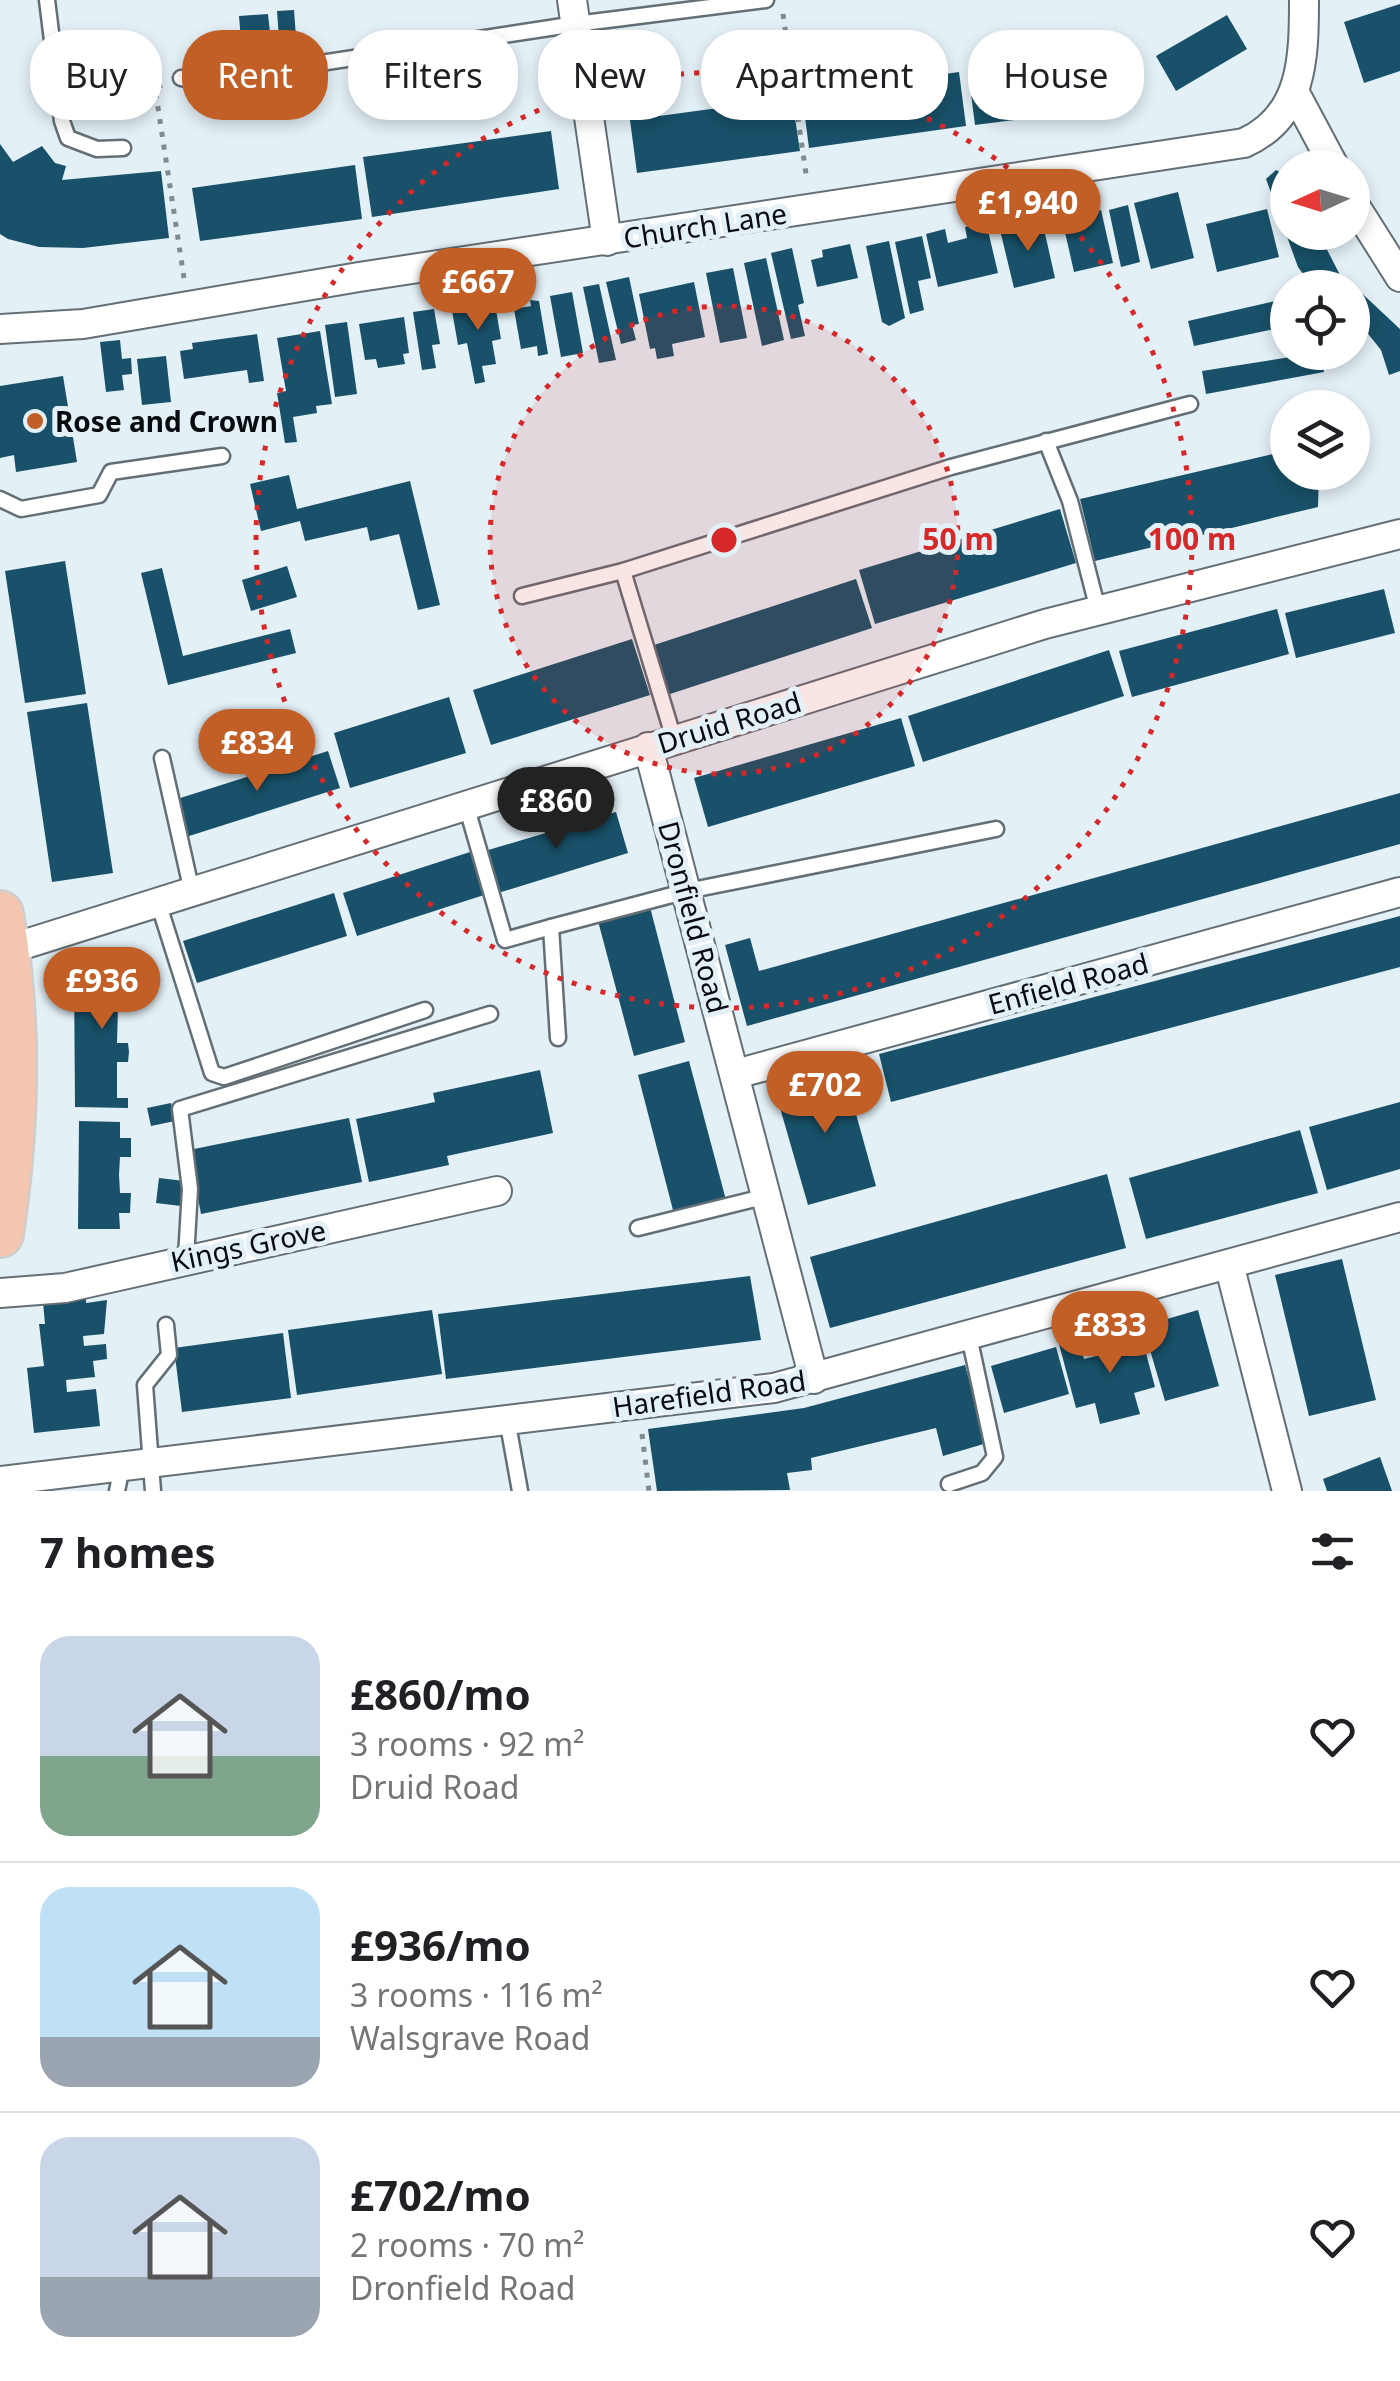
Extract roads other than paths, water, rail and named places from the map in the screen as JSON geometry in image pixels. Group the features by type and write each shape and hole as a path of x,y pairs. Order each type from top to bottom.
{"highway":[{"path":"1,1225 13,1079 2,939"}],"street":[{"name":"Church Lane","path":"0,330 83,324 1244,144 1266,133 1296,94 1309,2"},
{"path":"574,12 608,240"},
{"path":"1296,94 1325,150"},
{"path":"1370,230 1400,277"},
{"name":"Druid Road","path":"2,939 192,892 1098,610 1400,534"},
{"name":"Dronfield Road","path":"661,743 687,890 814,1378"},
{"name":"Enfield Road","path":"736,1074 1400,892"},
{"name":"Kings Grove","path":"0,1293 65,1288 496,1191"},
{"name":"Harefield Road","path":"0,1481 120,1478 154,1462 774,1388 1400,1218"},
{"path":"1229,1264 1287,1491"}],"lane":[{"path":"47,0 62,121 68,138 97,149 123,148"},
{"path":"328,58 574,12 766,0"},
{"path":"522,596 623,571 736,532 1190,404"},
{"path":"1046,442 1070,502 1098,610"},
{"path":"0,498 20,509 99,495 112,472 222,456"},
{"path":"623,571 661,743"},
{"path":"162,758 192,892"},
{"path":"466,804 505,940 687,890 996,829"},
{"path":"158,902 212,1073 224,1077 425,1010"},
{"path":"551,928 558,1038"},
{"path":"186,1258 190,1189 180,1109 490,1014"},
{"path":"638,1228 767,1196"},
{"path":"153,1491 154,1462 145,1384 169,1356 166,1325"},
{"path":"949,1484 982,1473 995,1458 969,1336"},
{"path":"507,1419 520,1491"}],"place":[{"name":"Rose and Crown","path":"35,421"}]}
